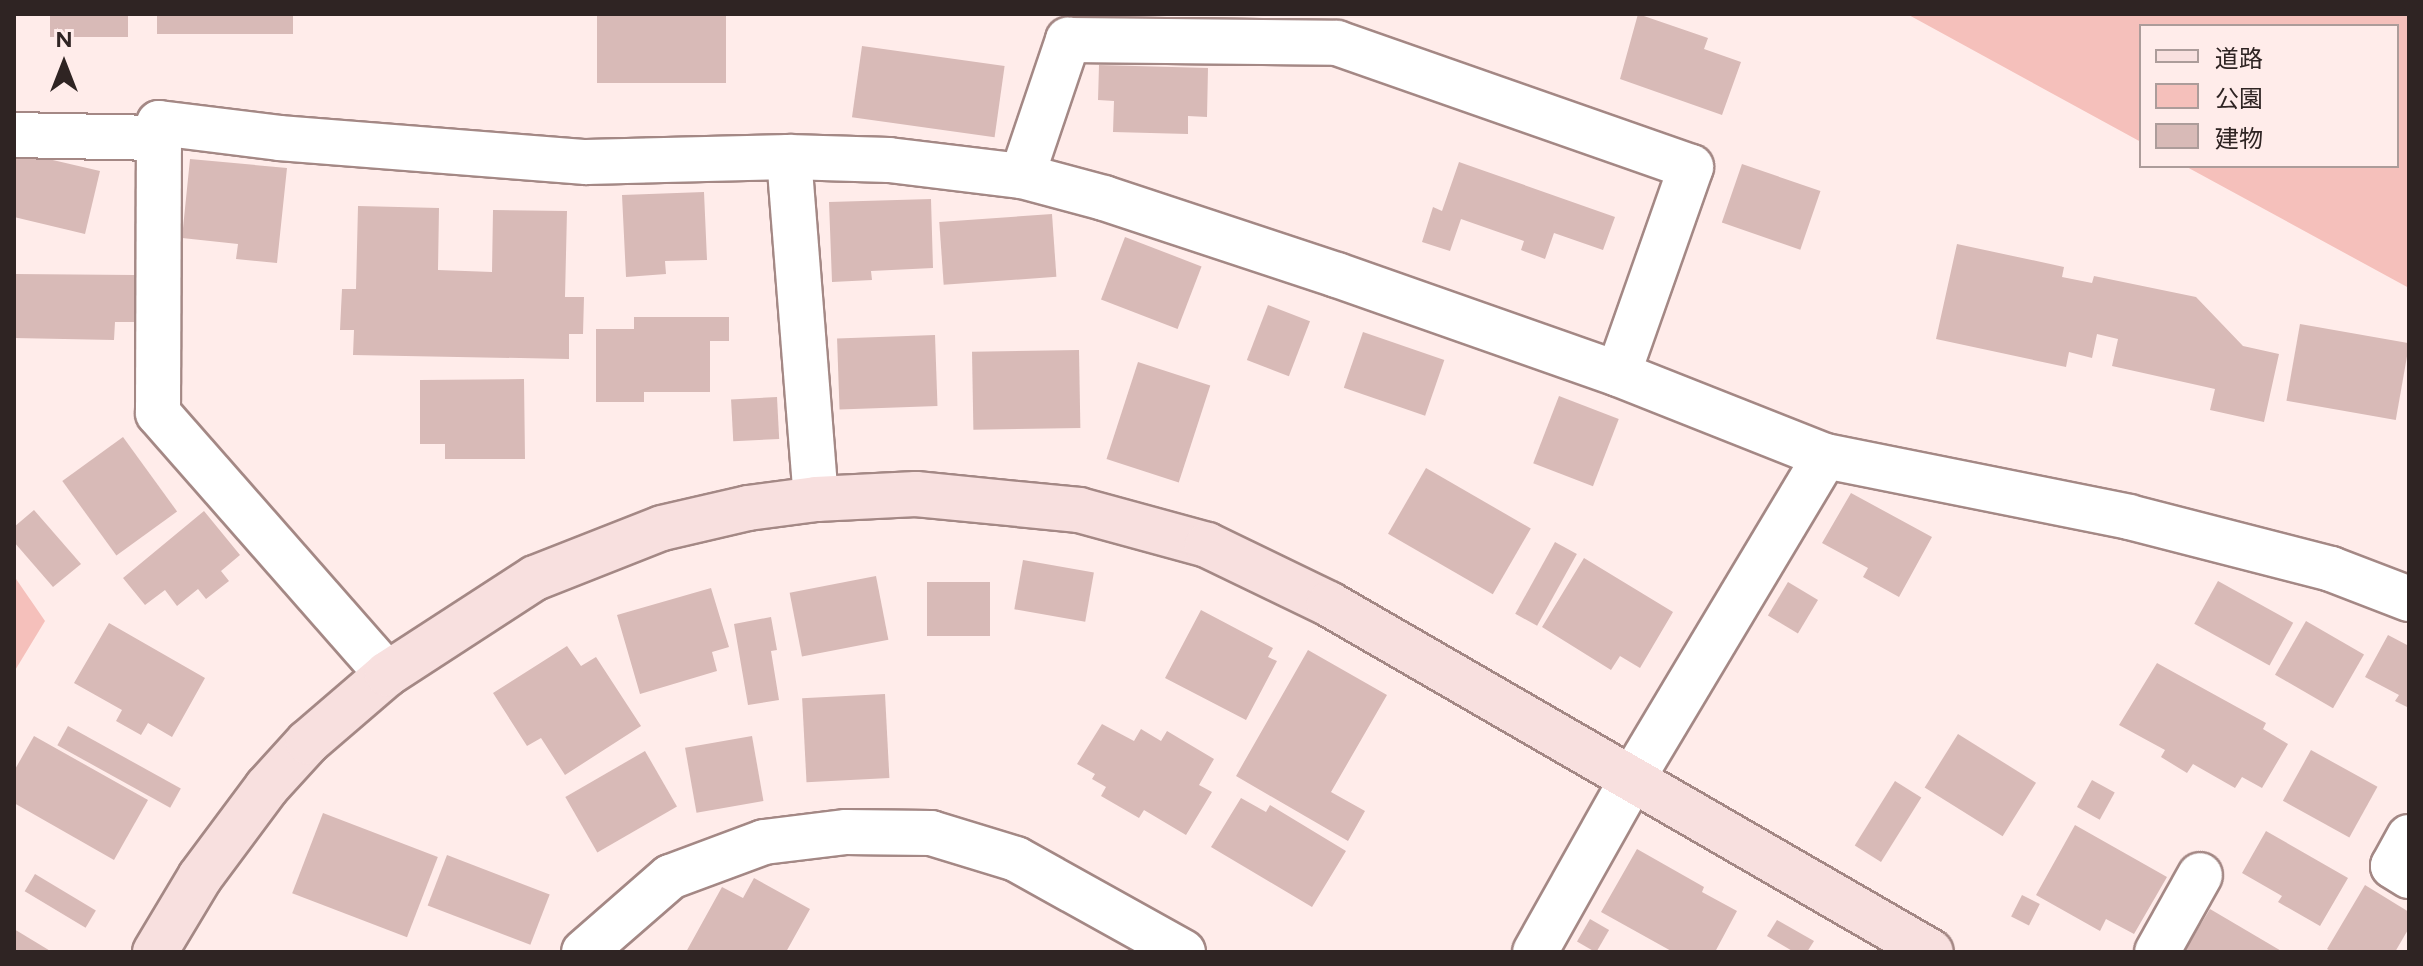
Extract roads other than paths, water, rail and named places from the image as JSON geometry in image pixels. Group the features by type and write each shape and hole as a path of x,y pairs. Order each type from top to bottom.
{"street":[{"path":"1022,176 1068,40 1337,43 1691,167 1618,374"},
{"path":"387,674 158,413 159,123 279,138 586,162 789,157 889,160 1022,176 1177,222 1618,374 1825,456 2129,517 2331,569 2409,599"},
{"path":"14,135 159,138"},
{"path":"789,157 816,499"},
{"path":"1535,952 1632,779 1825,456"},
{"path":"155,952 200,877 267,787 308,742 387,674 535,578 662,528 748,508 816,499 916,494 998,499 1079,510 1207,545 1329,604 1931,952"},
{"path":"584,952 670,877 764,842 846,832 931,833 1016,859 1183,952"},
{"path":"2409,837 2393,866 2409,876"},
{"path":"2157,952 2200,875"}]}
